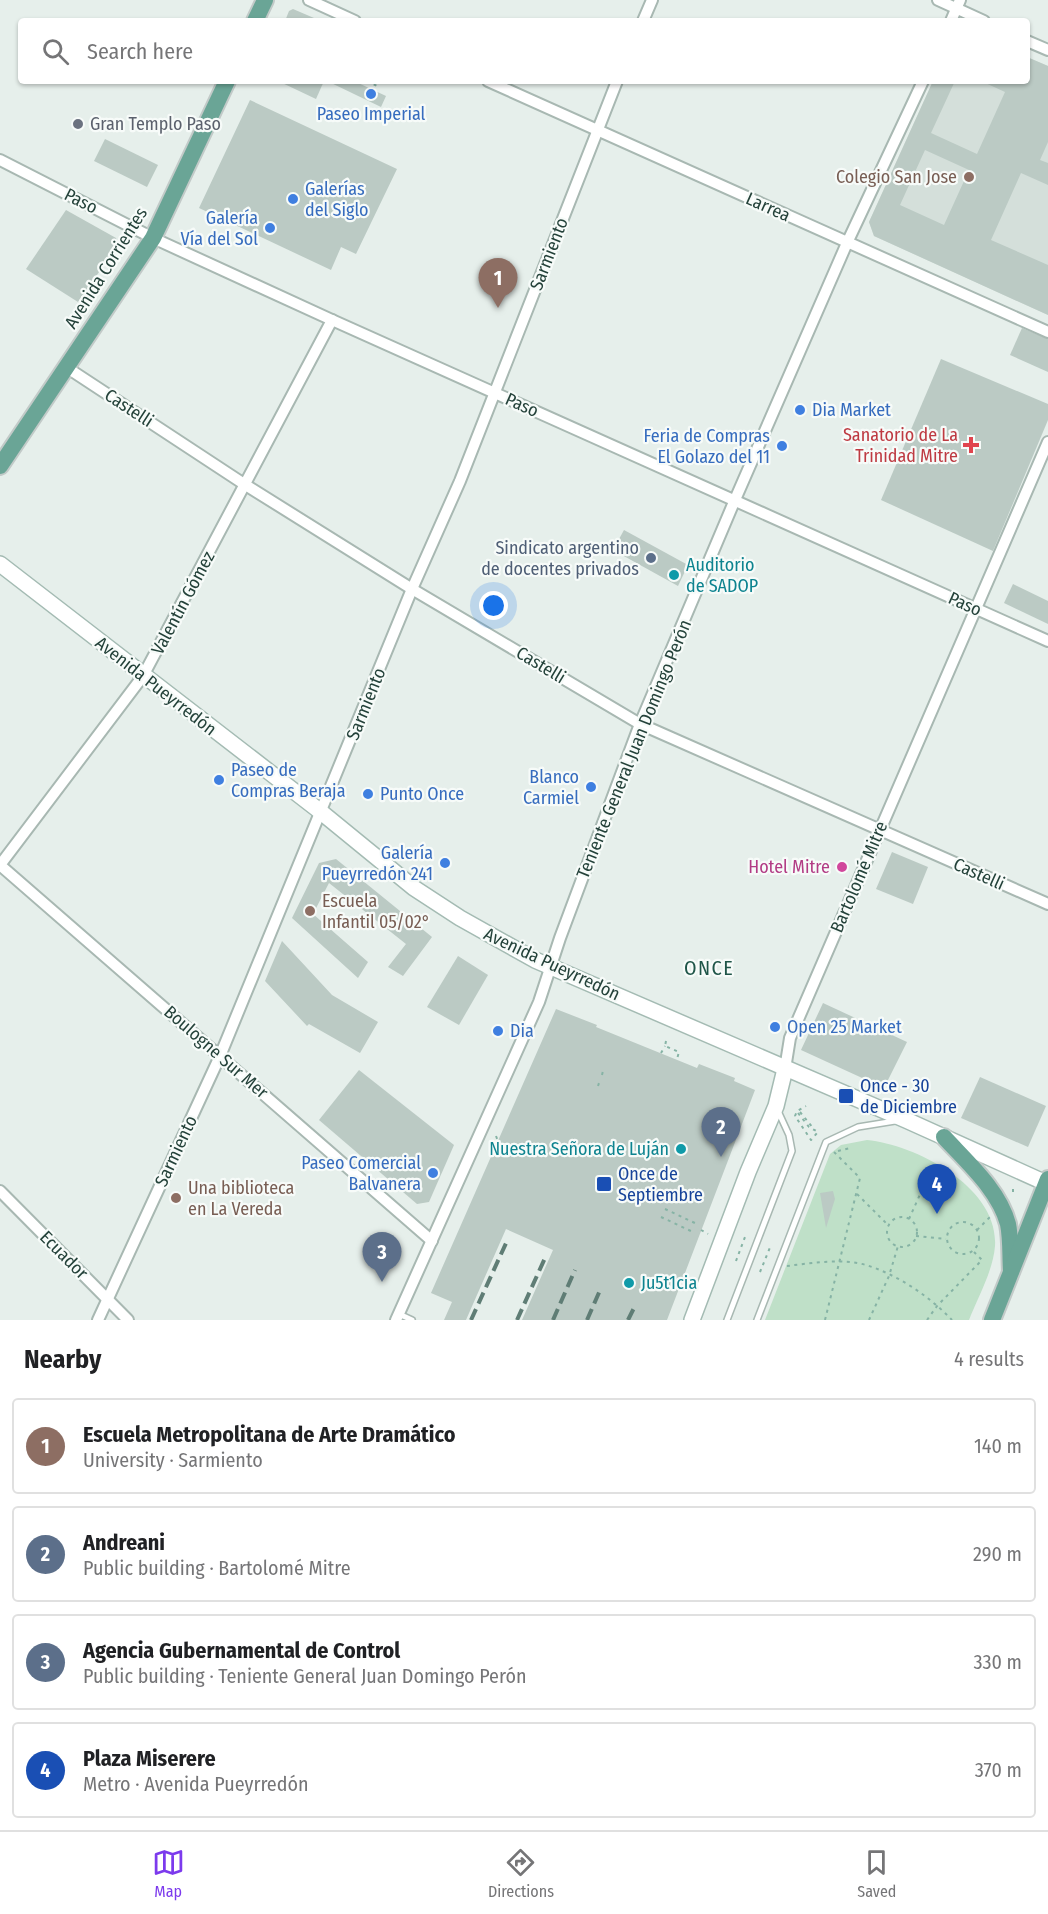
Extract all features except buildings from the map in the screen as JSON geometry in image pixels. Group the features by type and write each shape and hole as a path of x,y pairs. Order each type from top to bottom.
{"main road":[{"path":"256,18 265,0"},
{"name":"Avenida Corrientes","path":"0,466 153,238 226,84"},
{"name":"Avenida Pueyrredón","path":"0,564 321,812 423,895 485,933 550,967 1048,1182"},
{"name":"Bartolomé Mitre","path":"692,1320 748,1172 776,1106 785,1069"},
{"path":"944,1137 980,1177 1002,1207 1008,1224 1011,1271"},
{"path":"992,1320 1048,1182"}],"street":[{"path":"309,0 349,18"},
{"path":"644,18 652,0"},
{"path":"938,0 958,4 979,18"},
{"path":"952,18 958,4"},
{"path":"1030,42 1048,50"},
{"name":"Larrea","path":"495,84 1048,332"},
{"name":"Sarmiento","path":"98,1320 220,1056 412,589 460,480 616,84"},
{"name":"Teniente General Juan Domingo Perón","path":"398,1317 539,1002 640,724 734,502 847,243 922,84"},
{"name":"Paso","path":"0,160 153,238 734,502 1048,641"},
{"name":"Valentín Gómez","path":"0,865 143,676 332,320"},
{"name":"Castelli","path":"66,367 244,484 412,589 640,724 1048,904"},
{"name":"Bartolomé Mitre","path":"785,1069 790,1038 1048,442"},
{"name":"Boulogne Sur Mer","path":"0,865 432,1240"},
{"name":"Ecuador","path":"0,1191 128,1320"}],"lane":[{"path":"727,1320 792,1150 789,1135 776,1106"},
{"path":"757,1320 826,1142 858,1127 906,1120"},
{"path":"398,1317 412,1320"}],"path":[{"path":"373,84 377,86"},
{"path":"662,1053 666,1041"},
{"path":"665,1046 679,1052 677,1059"},
{"path":"602,1075 603,1071"},
{"path":"598,1086 600,1080"},
{"path":"799,1112 809,1127 818,1132 812,1140 795,1116 796,1111 806,1106"},
{"path":"496,1136 498,1141"},
{"path":"838,1151 850,1148"},
{"path":"825,1320 860,1178 832,1150"},
{"path":"909,1219 930,1172"},
{"path":"1013,1189 1013,1196"},
{"path":"857,1193 889,1226"},
{"path":"665,1209 697,1224"},
{"path":"977,1230 991,1217"},
{"path":"661,1218 693,1232"},
{"path":"896,1219 909,1219 917,1228 916,1236 910,1245 898,1246 888,1235 889,1226 896,1219"},
{"path":"961,1222 971,1224 977,1230 979,1242 973,1251 963,1255 950,1247 947,1239 952,1227 961,1222"},
{"path":"701,1230 708,1234"},
{"path":"916,1236 947,1239"},
{"path":"736,1261 745,1237"},
{"path":"760,1272 771,1245"},
{"path":"869,1320 889,1276 898,1246"},
{"path":"927,1320 937,1306 982,1260 973,1251"},
{"path":"788,1266 839,1263 866,1265 909,1286 952,1320"}],"shaded area":[{"name":"Colegio San Jose","path":"1030,58 1048,66 1048,315 874,236 869,222 932,84 1030,84"}],"green space":[{"path":"867,1140 908,1150 930,1160 969,1188 984,1205 993,1225 994,1255 969,1320 765,1320 830,1154 841,1145"}],"railway":[{"path":"471,1320 507,1241"},
{"path":"517,1320 545,1258"},
{"path":"553,1320 575,1270"},
{"path":"587,1320 601,1288"},
{"path":"628,1320 636,1304"}],"place":[{"name":"Paseo Imperial","path":"371,94"},
{"name":"Gran Templo Paso","path":"78,124"},
{"name":"Colegio San Jose","path":"969,177"},
{"name":"Galerías del Siglo","path":"293,199"},
{"name":"Galería Vía del Sol","path":"270,228"},
{"name":"Escuela Metropolitana de Arte Dramático","path":"498,308"},
{"name":"Dia Market","path":"800,410"},
{"name":"Sanatorio de La Trinidad Mitre","path":"971,445"},
{"name":"Feria de Compras El Golazo del 11","path":"782,446"},
{"name":"Sindicato argentino de docentes privados","path":"651,558"},
{"name":"Auditorio de SADOP","path":"674,575"},
{"name":"Paseo de Compras Beraja","path":"219,780"},
{"name":"Blanco Carmiel","path":"591,787"},
{"name":"Punto Once","path":"368,794"},
{"name":"Galería Pueyrredón 241","path":"445,863"},
{"name":"Hotel Mitre","path":"842,867"},
{"name":"Escuela Infantil 05/02°","path":"310,911"},
{"name":"Open 25 Market","path":"775,1027"},
{"name":"Dia","path":"498,1031"},
{"name":"Once - 30 de Diciembre","path":"846,1096"},
{"name":"Nuestra Señora de Luján","path":"681,1149"},
{"name":"Andreani","path":"721,1157"},
{"name":"Paseo Comercial Balvanera","path":"433,1173"},
{"name":"Once de Septiembre","path":"604,1184"},
{"name":"Una biblioteca en La Vereda","path":"176,1198"},
{"name":"Plaza Miserere","path":"937,1214"},
{"name":"Agencia Gubernamental de Control","path":"382,1282"},
{"name":"Ju5t1cia","path":"629,1283"}],"district":[{"name":"ONCE","path":"709,968"}]}
